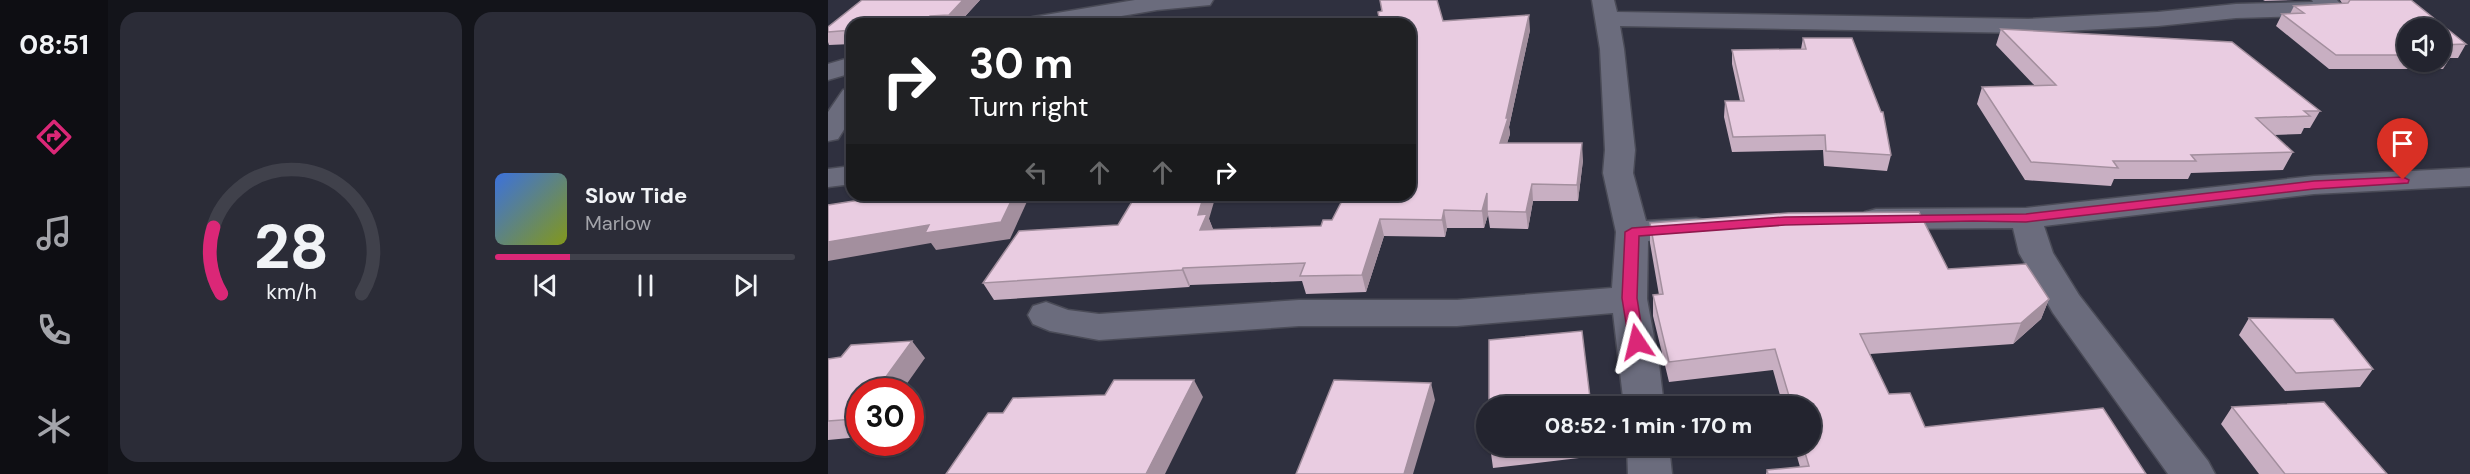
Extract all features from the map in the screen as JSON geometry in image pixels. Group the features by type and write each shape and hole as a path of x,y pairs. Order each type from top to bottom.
{"street":[{"path":"1067,18 1156,2 1202,0"},
{"path":"1643,396 1629,298 1632,232 1618,173 1620,150 1612,49 1605,10 2028,26 2167,19 2236,11 2333,8 2323,0"},
{"path":"1156,2 1176,10 1186,18"},
{"path":"828,72 846,67"},
{"path":"828,133 846,105"},
{"path":"828,178 846,175"},
{"path":"1842,220 2026,218 2314,185 2470,177"},
{"path":"2026,218 2036,253 2066,304 2193,474"},
{"path":"1632,232 1726,225"},
{"path":"1046,315 1063,322 1099,327 1299,313 1457,313 1629,298"},
{"path":"1649,456 1650,474"}],"building":[{"path":"862,0 963,0 949,15 928,18 846,18 846,30 828,32 828,27"},
{"path":"1380,0 1437,0 1443,21 1529,15 1506,118 1508,118 1500,143 1582,143 1577,185 1532,184 1526,212 1487,211 1487,193 1482,211 1444,210 1442,220 1380,219 1362,275 1300,276 1305,263 1183,268 1182,270 983,283 1019,231 1118,225 1132,201 1202,201 1198,215 1207,214 1200,230 1321,226 1323,220 1332,220 1342,201 1416,201 1416,18 1371,18 1379,17 1378,12 1382,11"},
{"path":"2350,0 2411,0 2434,18 2397,18 2397,55 2336,55 2282,14 2304,13 2294,6 2348,3"},
{"path":"2001,29 2232,42 2320,111 2304,111 2310,116 2256,118 2293,152 2191,155 2196,161 2113,161 2118,168 2031,162 1982,87 2056,85"},
{"path":"2451,32 2466,44 2451,45"},
{"path":"1803,38 1852,38 1881,112 1883,112 1891,155 1826,151 1825,135 1733,137 1725,101 1744,101 1732,50 1806,49"},
{"path":"854,201 1011,201 1001,222 925,233 929,225 828,242 828,205"},
{"path":"1919,212 1948,269 2026,264 2049,299 2021,323 1860,334 1889,394 1910,393 1925,427 2103,408 2146,474 1768,474 1767,470 1809,466 1806,456 1821,456 1821,396 1789,396 1775,349 1669,362 1653,295 1663,294 1650,223 1788,213"},
{"path":"2249,318 2333,319 2373,369 2296,373"},
{"path":"1582,331 1590,396 1489,396 1489,340"},
{"path":"912,341 885,378 846,378 846,420 828,421 828,359 841,357 851,345"},
{"path":"1114,380 1194,380 1146,474 946,474 988,413 1003,413 1013,398 1105,395"},
{"path":"1334,380 1431,383 1404,474 1296,474"},
{"path":"2324,402 2387,474 2285,474 2232,407"}],"route":[{"path":"1637,342 1629,298 1632,232 1785,221 2026,218 2314,185 2403,180"}]}
